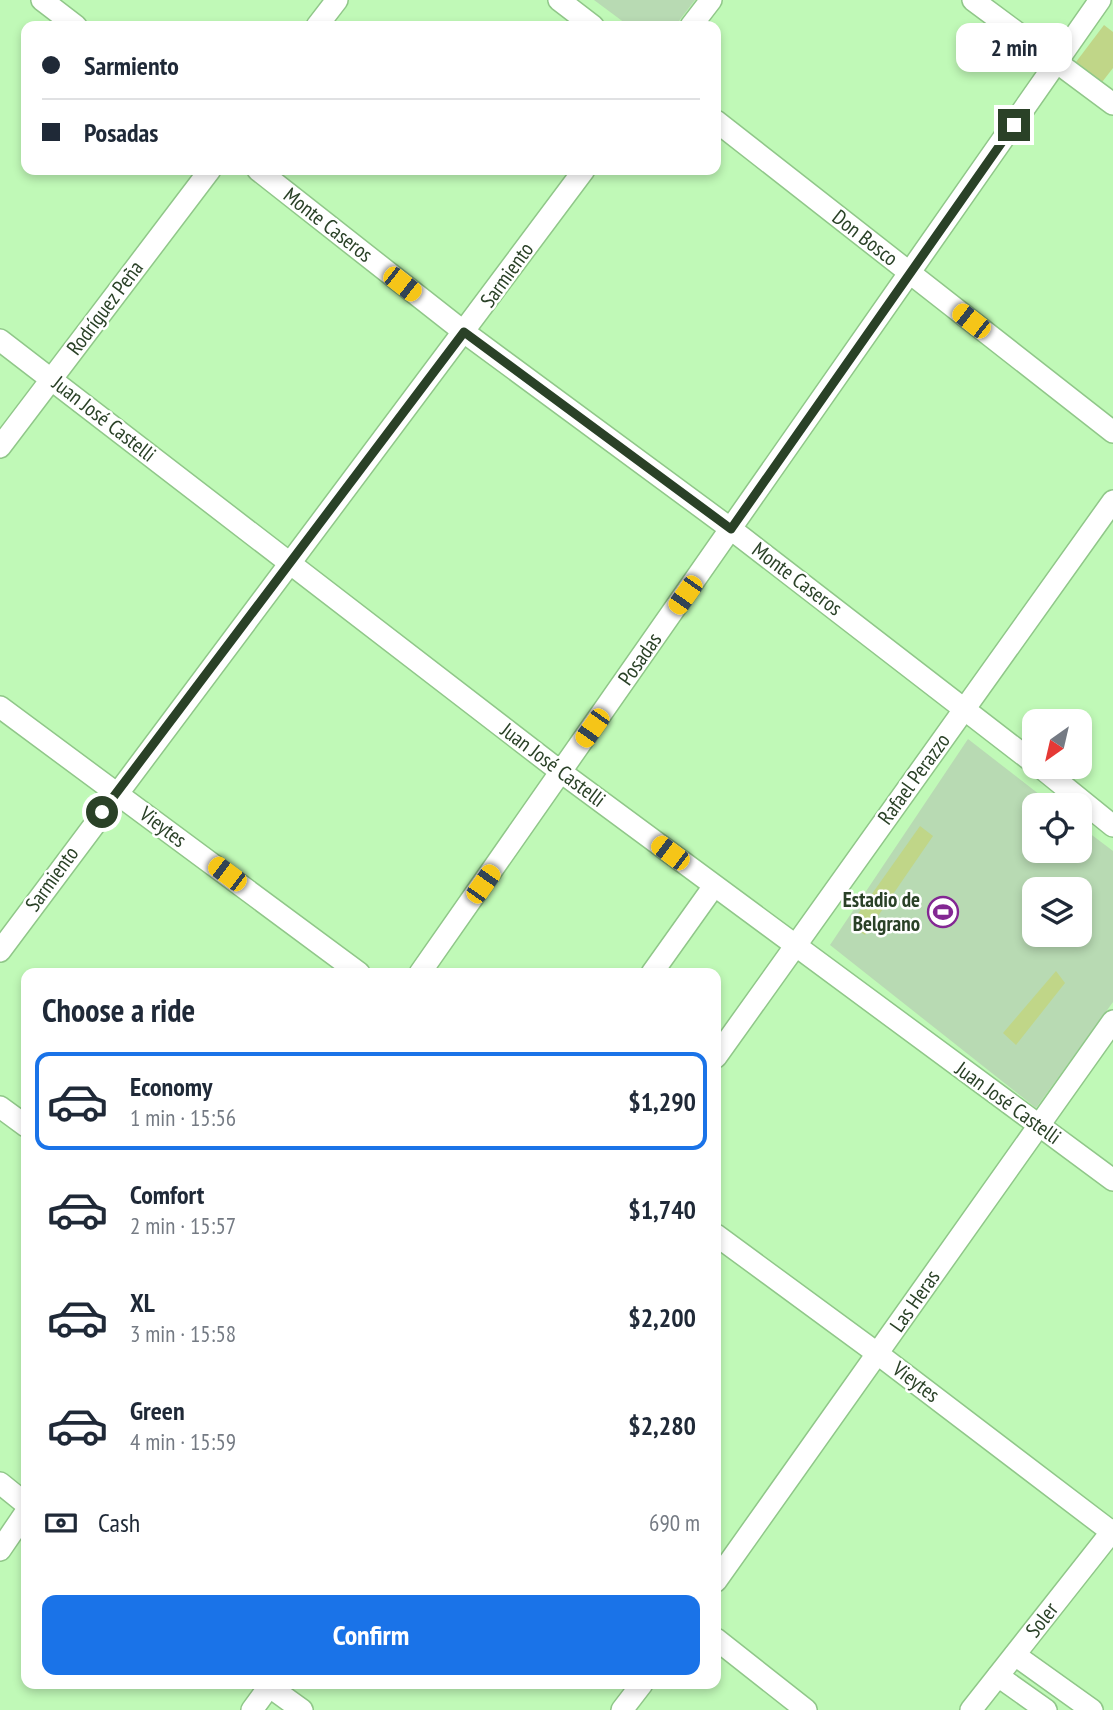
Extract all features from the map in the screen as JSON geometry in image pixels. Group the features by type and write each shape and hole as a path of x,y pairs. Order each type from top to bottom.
{"street":[{"path":"42,0 69,21"},
{"path":"321,21 337,0"},
{"path":"559,0 586,21"},
{"path":"695,21 711,0"},
{"path":"973,0 1113,104"},
{"name":"Posadas","path":"424,968 1100,0"},
{"name":"Don Bosco","path":"721,125 1113,432"},
{"name":"Rodríguez Peña","path":"0,447 206,175"},
{"name":"Monte Caseros","path":"264,175 464,332 731,529 1022,752"},
{"name":"Sarmiento","path":"0,951 289,561 580,175"},
{"name":"Juan José Castelli","path":"0,340 561,772 1113,1180"},
{"name":"Rafael Perazzo","path":"721,1050 1113,501"},
{"name":"Vieytes","path":"0,707 352,968"},
{"path":"1055,779 1113,826"},
{"path":"656,968 714,886"},
{"name":"Las Heras","path":"721,1574 1113,1021"},
{"path":"0,1107 21,1122"},
{"name":"Vieytes","path":"721,1239 1113,1532"},
{"path":"0,1483 21,1500"},
{"path":"0,1550 21,1519"},
{"name":"Soler","path":"971,1710 1113,1532"},
{"path":"721,1643 806,1710"},
{"path":"1015,1655 1092,1710"},
{"path":"998,1676 1045,1710"},
{"path":"252,1710 266,1689"},
{"path":"275,1689 302,1710"},
{"path":"622,1710 638,1689"}],"green space":[{"path":"594,0 695,0 679,21 622,21"},
{"name":"Estadio de Belgrano","path":"968,739 1038,793 1022,793 1022,863 1092,863 1092,835 1113,851 1113,1002 1036,1108 830,945"}],"building":[{"path":"1104,25 1113,32 1113,68 1099,86 1077,69 1076,62"},
{"path":"920,826 933,836 865,935 850,925"},
{"path":"1056,971 1065,983 1016,1045 1003,1033"}],"place":[{"name":"Estadio de Belgrano","path":"943,912"}],"route":[{"path":"102,812 464,332 731,529 1014,125"}]}
